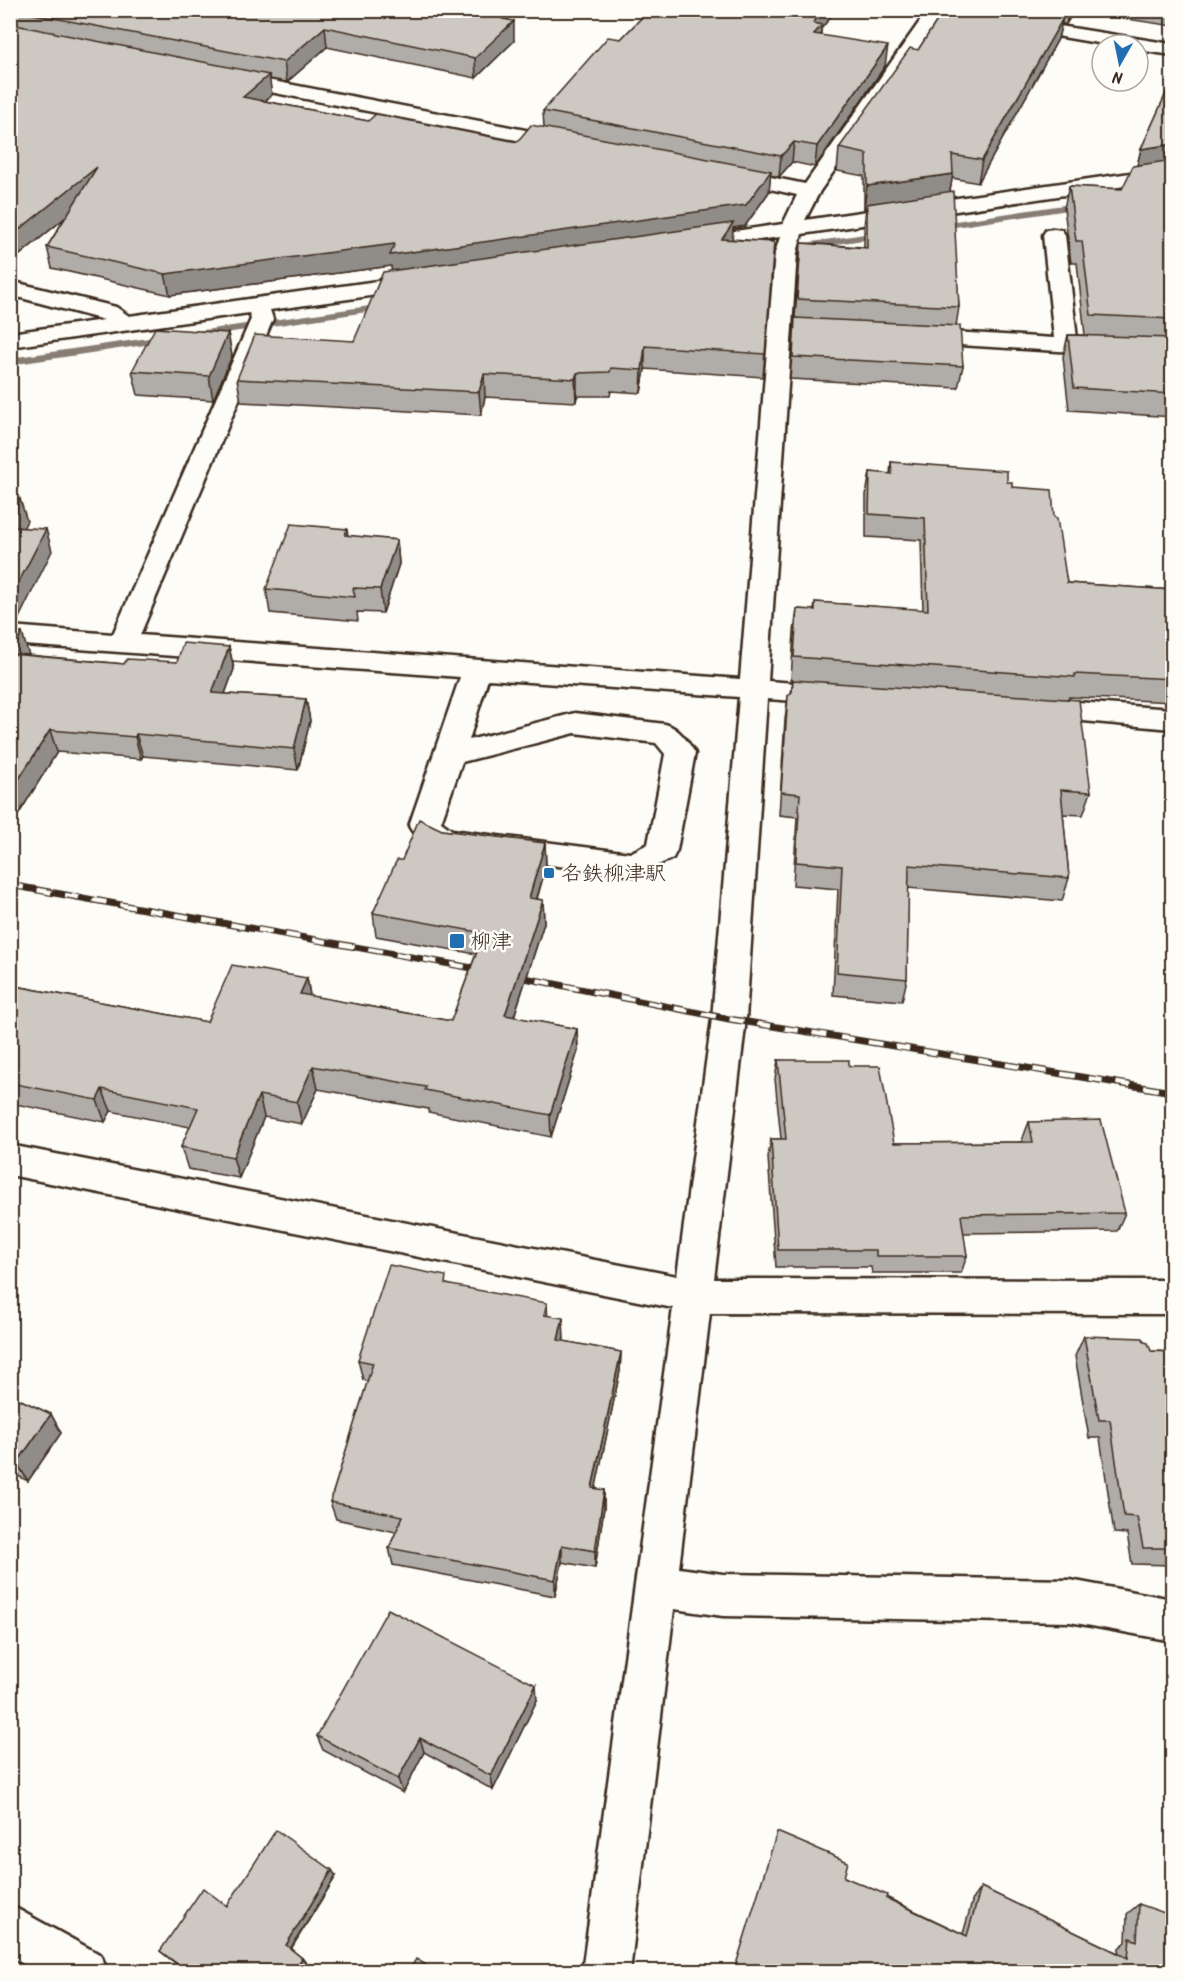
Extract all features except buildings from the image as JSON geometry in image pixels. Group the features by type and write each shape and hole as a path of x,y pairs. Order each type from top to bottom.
{"street":[{"path":"606,1971 729,1020 755,690 792,330 786,253 796,214 810,191 935,11 960,15"},
{"path":"995,21 1173,50"},
{"path":"210,75 587,147"},
{"path":"705,170 810,191"},
{"path":"661,248 1173,173"},
{"path":"1054,235 1065,345"},
{"path":"10,340 435,280"},
{"path":"10,288 108,312 125,324"},
{"path":"123,643 262,319 257,305"},
{"path":"899,336 1173,351"},
{"path":"10,635 862,697"},
{"path":"450,755 575,723 665,734 680,753 662,850 634,865 445,840 424,826 450,755 477,669"},
{"path":"1005,707 1173,719"},
{"path":"10,1160 694,1296 1173,1298"},
{"path":"656,1586 723,1595 1070,1601 1173,1620"},
{"path":"10,1929 84,1971"}],"waterway":[{"path":"935,227 1084,205"},
{"path":"751,254 885,234"},
{"path":"10,362 390,306"}],"railway":[{"path":"10,885 489,971"},
{"path":"510,975 729,1019 1172,1092"}],"place":[{"name":"名鉄柳津駅","path":"549,873"},
{"name":"柳津","path":"457,941"}]}
